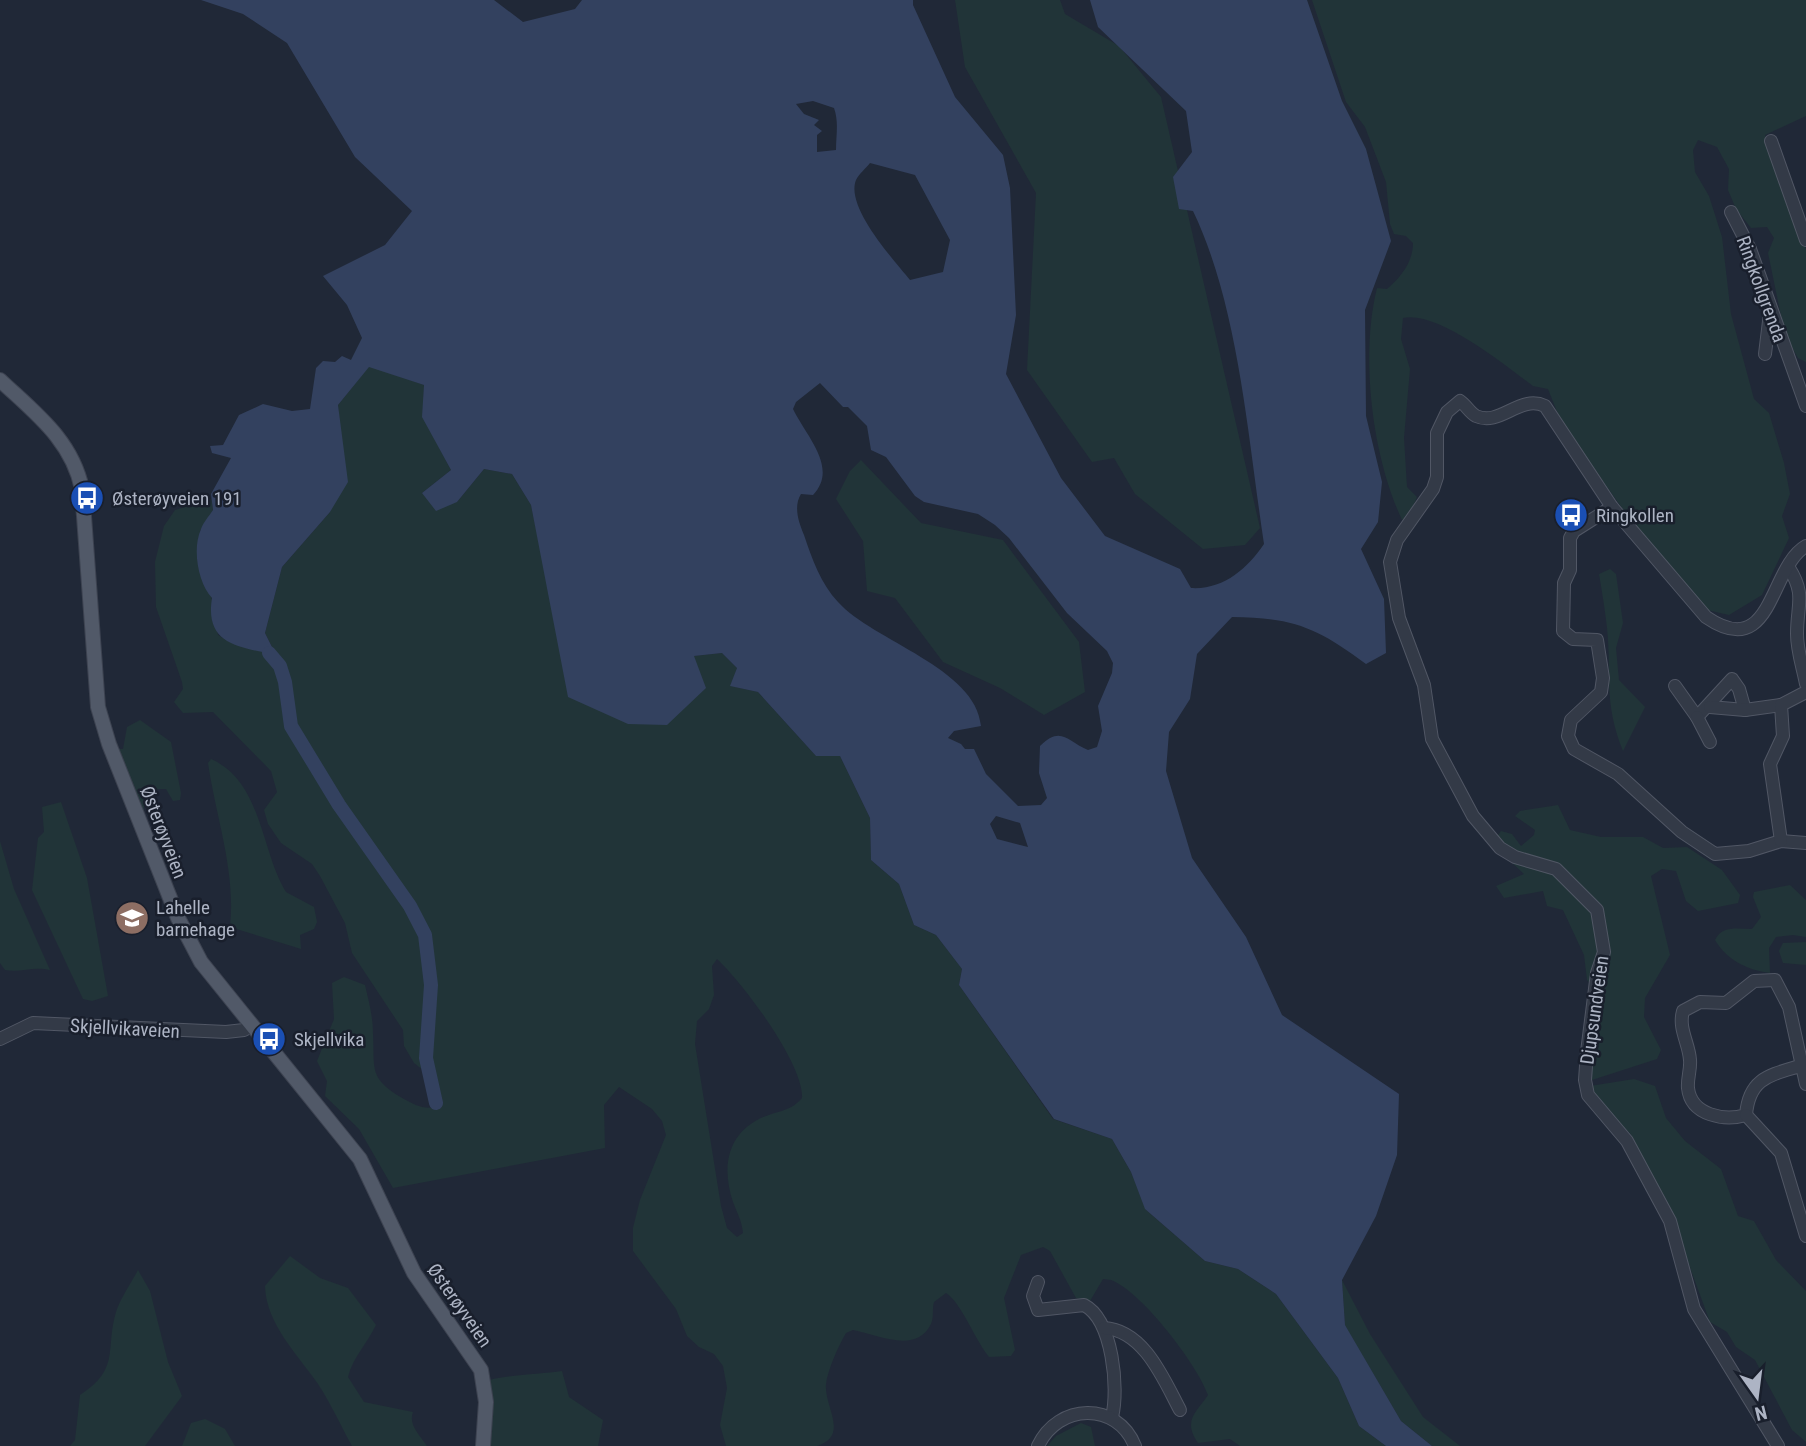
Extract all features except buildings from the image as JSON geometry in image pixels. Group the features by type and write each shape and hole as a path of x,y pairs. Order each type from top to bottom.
{"main road":[{"name":"Østerøyveien","path":"0,380 60,438 75,463 83,497 96,690 104,726 184,932 201,962 251,1026 351,1145 375,1185 414,1273 476,1360 486,1390 483,1446"}],"street":[{"path":"1771,141 1806,240"},
{"name":"Ringkollgrenda","path":"1731,212 1750,249 1806,406"},
{"path":"1765,354 1771,309"},
{"name":"Djupsundveien","path":"1612,507 1545,406 1518,405 1503,415 1481,418 1473,415 1460,401 1447,412 1437,433 1437,477 1433,489 1392,550 1390,577 1399,618 1424,685 1432,739 1473,816 1508,854 1556,869 1597,910 1604,952 1597,973 1587,1052 1584,1080 1588,1095 1627,1141 1670,1221 1683,1279 1697,1316 1778,1446"},
{"path":"1806,546 1793,556 1760,619 1742,628 1719,626 1706,617 1612,507 1574,531 1570,538 1570,570 1564,583 1563,631 1573,639 1597,640 1603,678 1597,698 1571,720 1567,728 1571,745 1578,754 1618,774 1682,832 1715,854 1749,851 1781,841 1806,843"},
{"path":"1788,568 1800,580 1804,590 1797,638 1806,684"},
{"path":"1697,717 1710,707 1732,679 1739,689 1745,710"},
{"path":"1675,686 1697,717 1710,742"},
{"path":"1710,707 1745,710 1781,705 1806,692"},
{"path":"1781,705 1783,736 1770,764 1781,841"},
{"path":"1746,1115 1722,1119 1694,1102 1688,1089 1690,1058 1681,1026 1682,1011 1700,1002 1727,1003 1754,981 1775,980 1788,1007 1806,1084"},
{"name":"Skjellvikaveien","path":"0,1039 33,1023 226,1032 244,1030 251,1026"},
{"path":"1800,1066 1757,1083 1747,1099 1746,1115 1781,1153 1806,1236"},
{"path":"1038,1282 1033,1296 1038,1310 1084,1305 1100,1318 1116,1387 1112,1418"},
{"path":"1104,1328 1118,1329 1150,1356 1180,1410"},
{"path":"1038,1446 1049,1429 1073,1414 1099,1413 1122,1424 1135,1446"}],"green space":[{"path":"955,0 1060,0 1065,14 1119,46 1161,97 1260,528 1245,545 1203,549 1135,494 1114,458 1092,462 1027,370 1036,193 965,67"},
{"path":"1312,0 1806,0 1806,116 1765,135 1806,250 1806,362 1798,358 1785,335 1768,253 1774,238 1767,227 1751,228 1736,209 1728,190 1729,169 1717,147 1698,140 1693,150 1695,172 1709,196 1722,237 1731,314 1754,399 1769,413 1790,494 1782,516 1789,538 1762,595 1729,615 1707,610 1627,515 1562,424 1548,389 1533,386 1489,353 1452,330 1417,318 1403,318 1401,339 1410,369 1404,438 1407,487 1417,497 1409,515 1402,520 1383,466 1376,436 1370,344 1377,288 1387,289 1401,274 1411,257 1413,243 1406,236 1394,234 1390,224 1386,182 1365,127 1346,102"},
{"path":"369,366 424,385 423,417 451,470 422,493 457,502 484,469 512,474 531,505 538,538 693,656 722,653 737,668 731,686 758,692 816,756 840,756 870,818 871,860 899,884 914,925 936,935 962,969 959,985 1053,1119 1112,1139 1131,1172 1146,1210 1205,1261 1238,1269 1276,1294 1338,1378 1359,1426 1386,1446 1240,1446 1230,1439 1198,1443 1193,1435 1191,1422 1208,1395 1167,1330 1137,1298 1111,1280 1103,1279 1090,1301 1076,1298 1050,1251 1043,1247 1021,1255 1004,1298 1015,1350 1011,1356 989,1357 957,1304 946,1293 934,1302 931,1324 916,1339 895,1340 853,1330 846,1333 826,1384 834,1428 827,1441 817,1446 726,1446 720,1425 727,1388 723,1366 714,1354 699,1347 687,1336 676,1309 633,1251 633,1228 640,1200 666,1135 662,1121 652,1109 619,1087 604,1105 605,1148 393,1188 359,1129 325,1096 327,1081 317,1061 334,1019 332,983 344,977 365,985 372,1022 374,1065 384,1085 415,1105 435,1107 430,1069 423,1070 414,1063 404,1046 403,1030 352,953 345,923 320,876 312,864 281,843 268,824 264,810 277,792 271,771 213,712 183,713 174,702 183,689 182,682 156,607 155,562 164,526 175,510 211,499 213,510 200,531 218,635 244,647 272,647 265,633 282,567 330,512 341,438 338,405","holes":["717,959 783,1045 800,1083 802,1098 788,1109 759,1119 748,1126 733,1144 728,1178 743,1233 737,1237 727,1228 721,1206 695,1044 697,1021 709,1009 714,995 712,966"]},
{"path":"861,460 921,523 1003,540 1079,642 1085,692 1044,715 1000,688 943,662 895,598 867,591 863,541 836,499 850,471"},
{"path":"1610,569 1616,574 1623,623 1616,648 1619,680 1645,707 1623,751 1610,703 1607,628 1599,574"},
{"path":"140,720 171,742 181,793 180,800 173,801 166,789 158,789 144,804 144,817 116,749 123,749 127,727"},
{"path":"211,759 228,769 251,800 286,892 314,907 317,922 314,929 300,935 301,949 230,927 228,865 211,784 208,763"},
{"path":"61,802 87,878 108,996 92,1001 83,999 32,890 38,838 44,832 42,807"},
{"path":"1558,805 1570,830 1601,837 1643,837 1663,848 1687,847 1722,870 1740,895 1738,903 1698,911 1686,901 1676,871 1662,869 1651,876 1670,955 1645,998 1644,1017 1661,1050 1657,1059 1589,1081 1593,987 1587,980 1584,955 1563,910 1547,906 1543,891 1504,898 1496,886 1524,874 1492,844 1501,831 1512,834 1521,846 1534,835 1535,830 1515,816 1520,811"},
{"path":"0,841 14,889 50,970 5,970 0,963"},
{"path":"1790,885 1806,900 1806,937 1776,937 1769,948 1770,973 1746,967 1725,953 1715,940 1718,935 1731,929 1752,929 1761,917 1753,897 1754,892"},
{"path":"1806,942 1806,965 1783,963 1779,951 1783,943"},
{"path":"1634,1079 1655,1086 1666,1118 1685,1141 1721,1169 1738,1216 1754,1221 1776,1260 1806,1291 1806,1442 1792,1430 1755,1360 1736,1347 1727,1332 1710,1322 1667,1205 1644,1168 1630,1133 1604,1114 1590,1086"},
{"path":"290,1256 320,1278 348,1288 376,1325 353,1363 348,1377 364,1402 413,1412 413,1426 427,1446 352,1446 323,1392 284,1338 271,1313 265,1286"},
{"path":"138,1270 150,1291 168,1362 182,1396 145,1446 70,1446 75,1440 80,1395 102,1376 107,1366 117,1309"},
{"path":"1342,1280 1370,1334 1423,1417 1460,1446 1432,1446 1401,1421 1345,1326"},
{"path":"562,1371 569,1397 603,1420 598,1446 490,1446 493,1404 487,1381"},
{"path":"205,1419 225,1429 235,1446 182,1446 191,1423"},
{"path":"1081,1423 1091,1427 1095,1446 1047,1446 1056,1436"}],"water":[{"path":"201,0 494,0 523,22 575,9 582,0 913,0 955,97 1003,155 1010,188 1016,315 1006,374 1061,478 1105,536 1180,569 1191,588 1203,588 1224,582 1233,576 1250,562 1264,544 1240,374 1209,249 1193,211 1179,209 1173,177 1192,152 1186,111 1098,27 1090,0 1307,0 1342,101 1366,149 1391,241 1365,310 1366,416 1382,482 1378,522 1361,549 1384,599 1386,653 1366,664 1304,627 1273,620 1232,617 1197,654 1190,699 1169,732 1166,771 1192,858 1246,937 1282,1015 1399,1094 1397,1155 1376,1216 1342,1280 1345,1325 1401,1421 1432,1446 1386,1446 1359,1426 1338,1378 1276,1294 1238,1269 1205,1261 1145,1209 1131,1172 1112,1139 1054,1119 959,985 962,969 936,935 914,925 899,884 871,860 870,818 840,756 816,756 758,692 730,686 737,668 722,653 694,656 706,688 667,725 628,724 568,697 531,505 512,474 484,469 457,502 436,511 422,493 451,470 422,417 424,385 369,367 338,405 348,482 330,512 282,567 265,633 272,647 269,653 244,648 218,633 213,624 212,598 200,575 197,546 202,527 213,510 211,494 231,458 212,453 210,446 223,445 239,415 263,404 292,411 310,409 316,368 323,361 335,362 342,356 351,360 362,338 347,305 323,276 385,245 412,211 355,157 287,43 243,14","holes":["813,101 834,108 837,123 836,150 817,152 817,135 822,131 814,125 819,120 804,114 796,104","870,163 915,175 950,240 943,272 910,280 864,218 855,191 856,180","820,383 843,407 848,407 867,426 871,450 886,457 915,496 924,502 978,514 995,525 1009,538 1067,613 1107,651 1113,663 1112,673 1098,706 1102,731 1097,747 1088,750 1059,736 1053,736 1040,746 1039,773 1047,798 1041,805 1018,806 986,774 974,749 965,749 948,738 954,731 981,726 975,706 961,688 921,657 854,616 838,602 822,579 800,525 797,504 801,494 813,495 820,485 822,463 793,409 796,402","996,816 1020,823 1028,847 997,839 990,824"]}],"waterway":[{"path":"269,653 280,666 285,682 291,726 339,805 410,906 425,935 431,985 426,1058 436,1103"}],"place":[{"name":"Østerøyveien 191","path":"87,498"},
{"name":"Ringkollen","path":"1571,515"},
{"name":"Lahelle barnehage","path":"132,918"},
{"name":"Skjellvika","path":"269,1039"}]}
